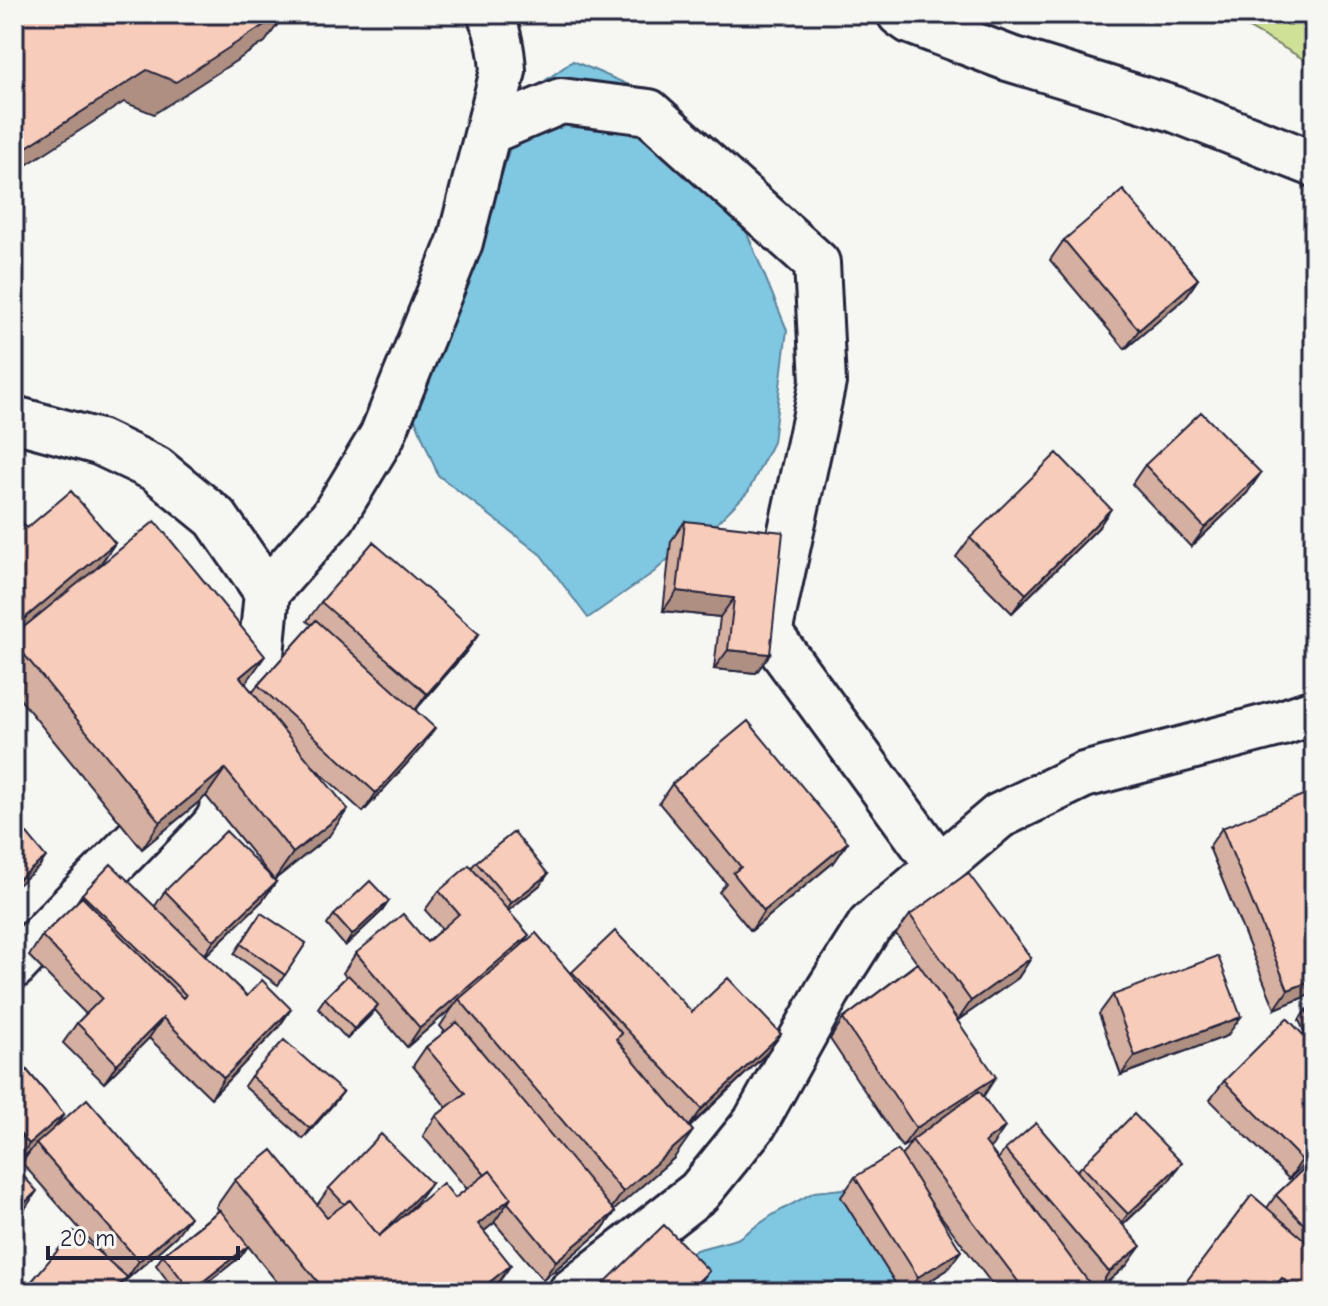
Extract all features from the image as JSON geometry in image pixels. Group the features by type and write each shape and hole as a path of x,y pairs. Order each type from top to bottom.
{"street":[{"path":"14,966 219,752 259,676 267,592 333,517 382,436 460,242 503,71 502,51 490,14"},
{"path":"900,14 910,21 1008,58 1174,109 1314,164"},
{"path":"488,132 561,101 649,112 817,263 823,382 769,633 939,866"},
{"path":"14,419 99,442 156,469 216,518 267,592"},
{"path":"571,1292 699,1192 755,1123 828,991 870,925 999,816 1084,775 1314,712"}],"green space":[{"path":"1228,14 1314,14 1314,65 1240,23"}],"water":[{"path":"573,61 641,90 728,187 787,330 773,442 748,492 717,523 588,618 541,555 438,475 413,414 451,293 495,198 518,120 532,90"},
{"path":"852,1188 894,1243 917,1292 661,1292 665,1279 696,1250 737,1239 814,1192"}],"building":[{"path":"14,14 281,14 176,82 147,70 14,155"},
{"path":"1123,190 1198,279 1139,330 1064,240"},
{"path":"1201,412 1261,473 1205,528 1145,465"},
{"path":"1057,453 1111,509 1026,594 970,538"},
{"path":"71,491 115,543 14,627 14,513 27,528"},
{"path":"155,521 265,656 240,677 348,809 293,853 225,769 160,822 14,642 14,635"},
{"path":"685,521 783,532 770,654 728,650 734,598 677,591"},
{"path":"373,542 479,634 427,694 321,602"},
{"path":"316,620 435,728 376,793 258,685"},
{"path":"748,721 848,842 764,911 733,873 741,867 672,784"},
{"path":"1313,791 1314,980 1288,990 1222,828"},
{"path":"14,818 46,857 14,883"},
{"path":"226,831 276,882 214,941 165,891"},
{"path":"514,832 548,874 511,903 476,862"},
{"path":"111,864 247,996 262,980 291,1009 224,1078 163,1018 117,1064 77,1023 102,998 42,936 82,897 183,998 186,995 82,894"},
{"path":"469,865 529,935 420,1028 356,953 403,914 427,942 459,914 439,891"},
{"path":"968,873 1031,958 971,1001 910,915"},
{"path":"370,881 389,901 352,935 334,915"},
{"path":"261,913 306,943 285,975 241,944"},
{"path":"615,931 692,1012 728,978 781,1034 702,1109 572,972"},
{"path":"536,933 622,1034 616,1039 693,1131 623,1192 459,999"},
{"path":"1218,956 1241,1017 1135,1056 1113,995"},
{"path":"918,963 996,1077 916,1128 843,1019"},
{"path":"348,975 378,1005 354,1029 325,998"},
{"path":"1314,1006 1314,1027 1306,1010"},
{"path":"1287,1018 1314,1046 1314,1149 1302,1160 1224,1081"},
{"path":"457,1022 615,1212 556,1261 508,1203 511,1198 490,1171 485,1175 436,1116 465,1093 426,1047"},
{"path":"284,1040 343,1092 310,1129 251,1076"},
{"path":"14,1055 64,1114 29,1144 14,1127"},
{"path":"979,1091 1005,1127 985,1142 1090,1284 1078,1292 1026,1292 912,1140"},
{"path":"87,1099 190,1217 139,1261 36,1144"},
{"path":"1134,1114 1182,1163 1128,1214 1082,1166"},
{"path":"1036,1123 1141,1246 1109,1272 1005,1150"},
{"path":"381,1134 431,1183 379,1236 350,1200 344,1204 329,1188"},
{"path":"272,1150 327,1217 350,1200 379,1236 443,1183 455,1198 490,1171 511,1198 478,1224 511,1265 477,1292 326,1292 235,1180"},
{"path":"898,1150 961,1251 918,1277 855,1177"},
{"path":"1314,1159 1314,1235 1276,1195"},
{"path":"14,1166 37,1191 14,1213"},
{"path":"1252,1195 1314,1248 1314,1292 1299,1292 1282,1278 1270,1292 1180,1290"},
{"path":"220,1210 248,1246 191,1291 163,1255"},
{"path":"664,1225 709,1271 687,1292 597,1290"},
{"path":"74,1231 127,1277 114,1292 45,1292 32,1281"}]}
